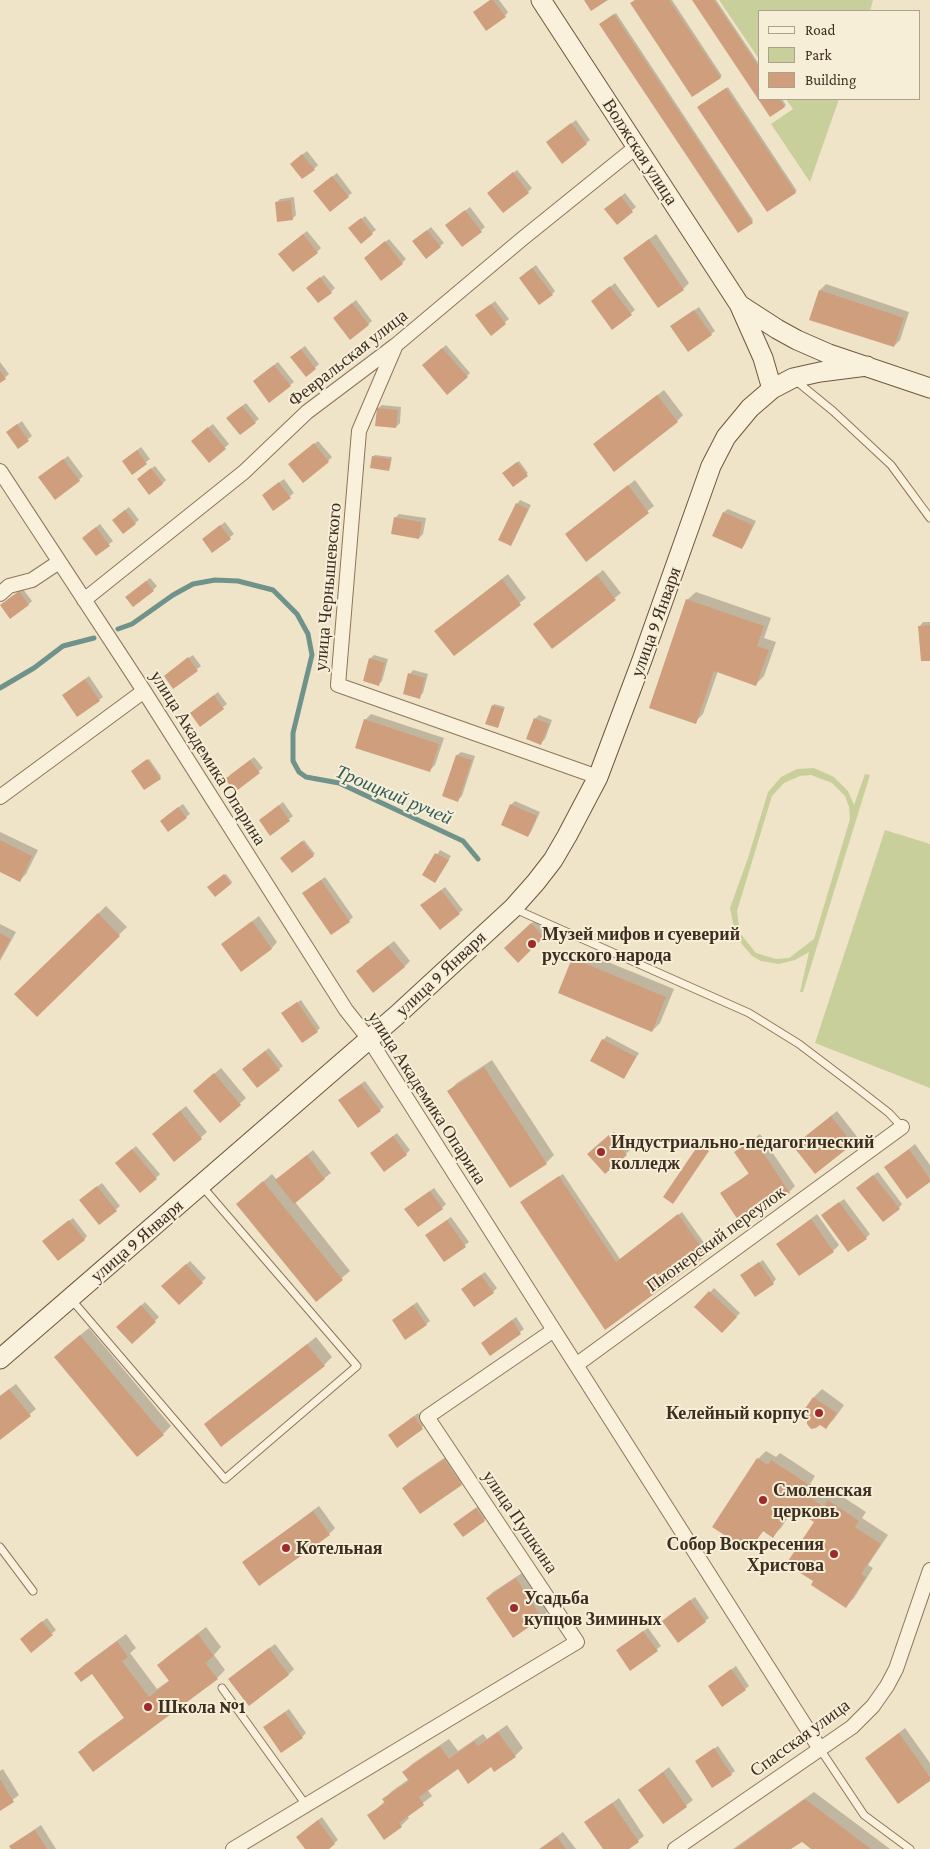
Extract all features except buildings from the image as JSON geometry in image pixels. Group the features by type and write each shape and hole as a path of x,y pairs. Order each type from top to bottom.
{"main road":[{"name":"Волжская улица","path":"541,0 739,304"},
{"path":"739,304 777,329 829,354 930,388"},
{"path":"739,304 763,358 772,389"},
{"name":"улица 9 Января","path":"0,1359 369,1039 513,908 536,882 553,860 598,777 711,466 726,437 750,408 772,389 793,378 867,366"}],"street":[{"name":"Февральская улица","path":"84,600 244,472 307,412 396,345 522,239 636,148"},
{"name":"улица Чернышевского","path":"396,345 359,431 338,685 598,777"},
{"name":"улица Академика Опарина","path":"0,471 144,691 346,1010 369,1039 820,1748"},
{"path":"0,594 9,586 32,580 60,562"},
{"path":"0,797 144,691"},
{"name":"Пионерский переулок","path":"576,1365 902,1127"},
{"name":"улица Пушкина","path":"233,1849 576,1642 427,1417 554,1330"},
{"name":"Спасская улица","path":"675,1849 852,1727 873,1706 888,1686 896,1669 930,1570"}],"lane":[{"path":"793,378 833,411 891,465 930,518"},
{"path":"513,908 748,1013 798,1044 889,1113 902,1127"},
{"path":"70,1298 225,1479 357,1366 201,1184"},
{"path":"0,1547 32,1591"},
{"path":"222,1688 306,1805"},
{"path":"820,1748 864,1815 910,1849"}],"green space":[{"path":"719,0 873,0 870,10 758,10 758,58"},
{"path":"787,100 839,100 810,182 771,124 793,109"},
{"path":"814,768 834,777 848,791 854,805 865,774 870,775 803,992 800,992 809,952 795,960 779,964 761,961 752,956 736,937 730,908 748,858 768,792 781,777 797,769","holes":["811,775 832,783 845,796 849,807 850,819 814,939 789,958 776,959 756,953 740,933 737,911 772,796 784,783 800,776"]},
{"path":"885,830 930,844 930,1088 815,1043"}],"waterway":[{"name":"Троицкий ручей","path":"118,629 132,624 173,595 193,584 215,580 238,581 273,590 297,614 308,634 312,655 293,733 293,761 299,772 306,777 339,783 463,841 478,859"},
{"name":"Троицкий ручей","path":"0,688 34,668 63,646 94,638"}],"place":[{"name":"Музей мифов и суеверий русского народа","path":"532,944"},
{"name":"Индустриально-педагогический колледж","path":"601,1152"},
{"name":"Келейный корпус","path":"819,1413"},
{"name":"Смоленская церковь","path":"763,1500"},
{"name":"Котельная","path":"286,1548"},
{"name":"Собор Воскресения Христова","path":"834,1554"},
{"name":"Усадьба купцов Зиминых","path":"514,1608"},
{"name":"Школа №1","path":"148,1707"}]}
